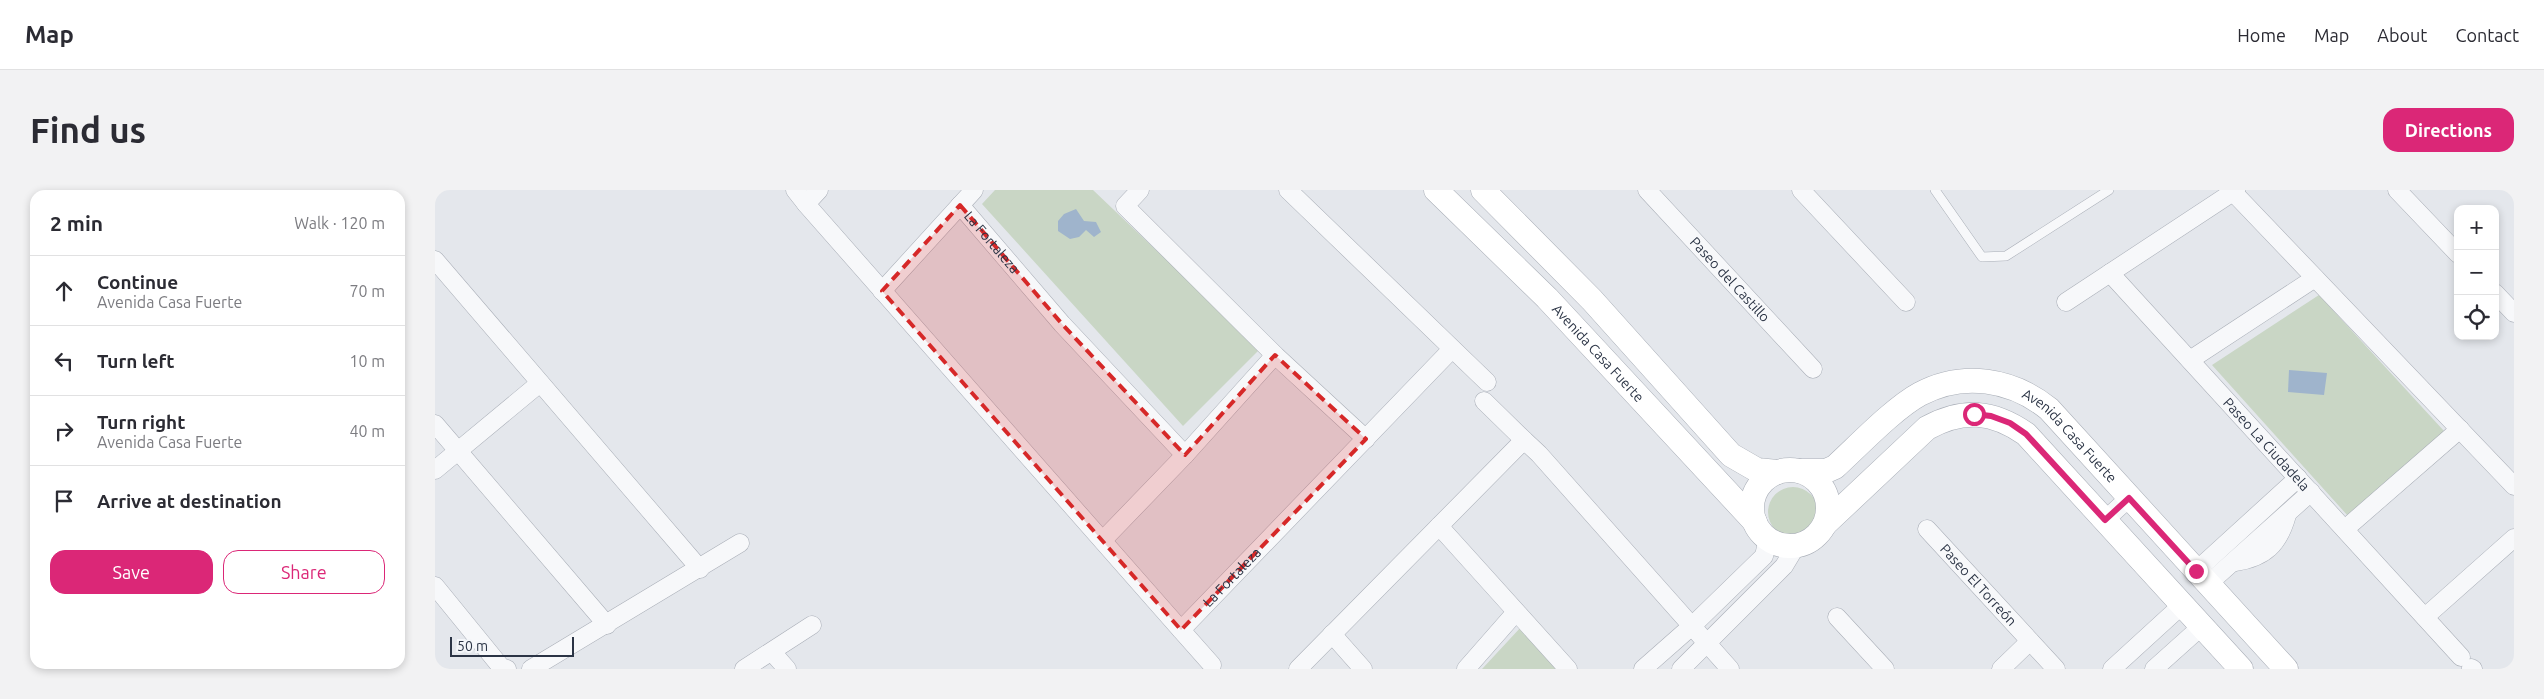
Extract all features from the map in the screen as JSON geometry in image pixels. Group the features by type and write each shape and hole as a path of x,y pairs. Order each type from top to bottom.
{"street":[{"path":"795,190 1212,665"},
{"path":"807,204 819,190"},
{"name":"La Fortaleza","path":"882,291 974,190"},
{"path":"1140,190 1125,206 1275,355 1366,439"},
{"path":"1288,190 1487,382"},
{"name":"Avenida Casa Fuerte","path":"1436,190 1547,298 1761,530"},
{"name":"Avenida Casa Fuerte","path":"1483,190 1592,300 1731,455 1757,470 1788,472 1826,471 1835,467 1918,395 1936,387 1960,381 1983,380 2008,385 2032,396 2049,409 2286,669"},
{"name":"Paseo del Castillo","path":"1647,190 1813,369"},
{"path":"1801,190 1906,302"},
{"path":"2397,190 2454,250"},
{"path":"2066,302 2234,191 2514,486"},
{"name":"La Fortaleza","path":"961,205 1062,324 1185,455"},
{"path":"435,260 700,569"},
{"name":"Paseo La Ciudadela","path":"2110,273 2468,664"},
{"path":"2190,360 2315,278"},
{"path":"2497,295 2514,313"},
{"name":"La Fortaleza","path":"1181,630 1452,349"},
{"path":"1103,540 1185,455 1275,355"},
{"path":"435,470 539,383"},
{"path":"1483,402 1539,454 1693,625 1729,669"},
{"name":"Avenida Casa Fuerte","path":"1825,524 1927,428 1943,419 1974,414 1991,416 2010,423 2026,434 2241,669"},
{"path":"435,424 607,625"},
{"path":"2345,529 2460,430"},
{"path":"1298,669 1524,440"},
{"path":"1643,669 1693,625 1764,556 1761,530 1753,507 1755,492 1765,480 1788,472 1815,479 1825,492 1829,508 1825,524 1818,534 1808,542 1796,546 1781,545 1761,530"},
{"path":"2202,577 2297,478"},
{"path":"2202,577 2232,563 2311,492"},
{"path":"2105,520 2129,498"},
{"path":"1439,526 1568,669"},
{"name":"Paseo El Torreón","path":"1927,529 2056,669"},
{"path":"2425,617 2514,538"},
{"path":"531,669 700,569 739,543"},
{"path":"1681,669 1784,566 1796,546"},
{"path":"435,586 501,667 507,669"},
{"path":"2112,669 2182,605"},
{"path":"1466,669 1516,612"},
{"path":"1837,617 1885,669"},
{"path":"744,669 812,625"},
{"path":"2153,669 2201,626"},
{"path":"1332,634 1363,669"},
{"path":"2001,669 2030,641"},
{"path":"773,652 787,669"}],"lane":[{"path":"1935,190 1982,257 2006,256 2109,190"}],"highlighted area":[{"path":"960,205 1062,324 1185,455 1275,355 1366,439 1181,630 882,291"}],"green space":[{"path":"995,190 1093,190 1260,349 1183,426 982,204"},
{"path":"2319,295 2444,431 2348,516 2212,365"},
{"path":"1788,487 1798,487 1811,494 1818,507 1818,517 1811,530 1798,537 1788,537 1779,533 1772,526 1768,517 1768,507 1772,498 1779,491"},
{"path":"1521,627 1558,669 1482,669"}],"water":[{"path":"1076,209 1084,221 1096,222 1101,232 1094,237 1086,230 1079,237 1070,239 1058,231 1058,221 1064,214"},
{"path":"2289,370 2327,373 2324,395 2288,392"}],"route":[{"path":"1974,414 1991,416 2010,423 2026,434 2105,520 2129,498 2196,571"}]}
